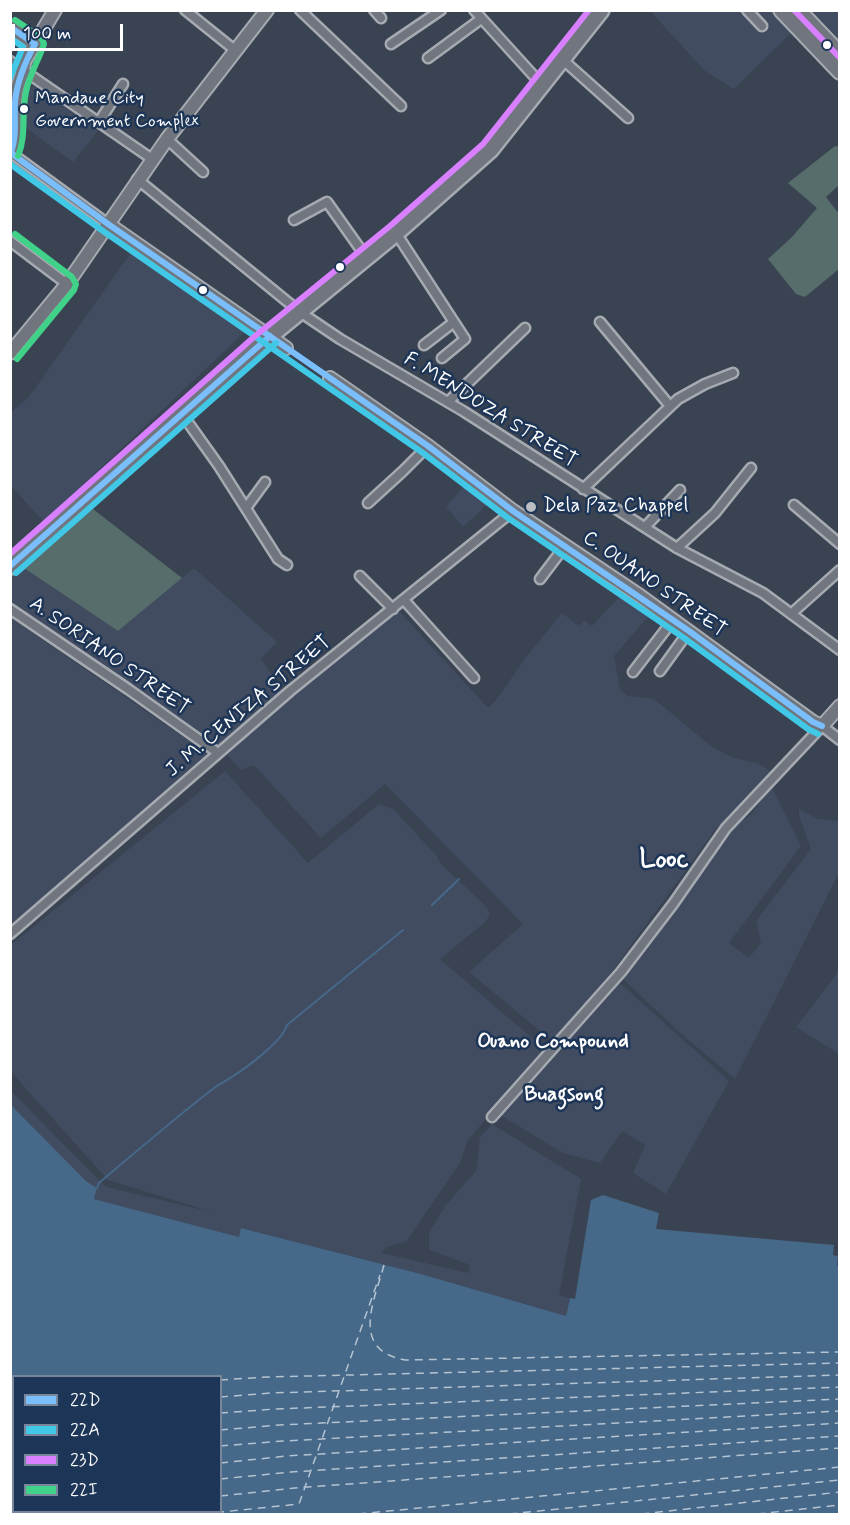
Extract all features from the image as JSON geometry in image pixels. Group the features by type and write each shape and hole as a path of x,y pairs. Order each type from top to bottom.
{"highway":[{"path":"10,566 270,336 396,233 490,150 601,10"}],"main road":[{"path":"781,10 838,61"},
{"path":"798,10 838,61"}],"street":[{"path":"10,87 19,65 55,10"},
{"path":"185,10 236,51"},
{"path":"10,353 67,284 137,179 267,10"},
{"path":"300,10 401,106"},
{"path":"374,10 381,18"},
{"path":"391,44 441,10"},
{"path":"474,10 542,85"},
{"path":"747,10 762,26"},
{"path":"428,58 481,19"},
{"path":"10,27 34,44"},
{"path":"562,59 628,118"},
{"path":"19,65 152,159"},
{"path":"19,65 11,153 108,224 286,348"},
{"path":"99,122 123,84"},
{"path":"167,139 203,171"},
{"name":"F. MENDOZA STREET","path":"137,179 300,312 340,339 448,402 583,489 646,526 677,548 763,593 840,650"},
{"path":"294,220 327,202 366,257"},
{"path":"396,233 465,339 442,358"},
{"path":"10,241 67,284"},
{"path":"424,345 454,322"},
{"path":"600,322 673,404"},
{"path":"448,402 525,328"},
{"path":"583,489 673,404 705,384 733,373"},
{"name":"C. OUANO STREET","path":"330,378 428,446 513,512 689,631 840,740"},
{"path":"182,414 219,466 278,559 287,565"},
{"path":"368,503 428,446"},
{"path":"677,548 715,513 751,468"},
{"path":"246,508 265,482"},
{"path":"646,526 681,490"},
{"path":"794,505 840,544"},
{"name":"J. M. CENIZA STREET","path":"10,934 308,676 513,512"},
{"path":"540,579 565,546"},
{"path":"791,614 840,570"},
{"path":"360,576 393,609"},
{"path":"405,600 474,678"},
{"name":"A. SORIANO STREET","path":"10,609 128,688 218,753"},
{"path":"633,672 673,620"},
{"path":"660,671 689,631"},
{"path":"492,1117 621,972 673,904 726,828 840,706"}],"shaded area":[{"path":"650,11 772,11 792,32 734,89 705,71"},
{"path":"812,11 839,11 839,39"},
{"name":"Mandaue City Government Complex","path":"35,87 98,131 73,162 22,125 20,106 23,89"},
{"path":"134,248 249,328 44,522 11,486 11,412 29,397"},
{"path":"468,482 492,500 463,527 446,507"},
{"path":"24,568 118,631 194,568 277,642 261,659 284,692 218,747 11,603 10,578"},
{"path":"623,593 653,611 614,656 620,689 628,696 654,699 711,746 733,758 757,763 772,772 715,830 603,984 552,1041 469,972 523,924 385,784 321,838 254,765 241,770 227,755 307,681 398,610 488,708 562,613 579,626 584,620 592,626"},
{"path":"11,618 211,756 11,924"},
{"path":"225,771 308,863 379,804 393,809 436,855 441,864 487,907 490,915 485,922 440,959 545,1049 468,1140 460,1163 406,1242 386,1247 382,1253 468,1273 470,1265 429,1250 429,1233 445,1206 476,1171 480,1137 492,1124 581,1179 559,1295 570,1298 566,1316 421,1274 242,1228 239,1237 94,1199 97,1188 86,1181 11,1105 10,1090 106,1187 212,1212 108,1180 11,1072 11,945"},
{"path":"771,786 801,846 729,943 749,958 761,943 756,921 811,849 799,816 799,809 818,819 839,821 839,873 735,1079 679,1032 622,978 730,827 751,815"},
{"path":"839,971 839,1054 796,1027"},
{"path":"620,983 729,1081 666,1194 633,1173 645,1145 622,1131 600,1163 563,1153 500,1115"},
{"path":"11,1105 86,1181 97,1188 94,1199 239,1237 241,1228 421,1274 566,1316 570,1298 575,1299 591,1200 603,1195 659,1213 656,1229 834,1245 833,1255 838,1256 837,1266 840,1266 839,1514 11,1514"}],"green space":[{"path":"835,146 839,147 839,185 826,197 839,214 839,269 805,297 796,294 768,259 792,237 817,208 788,183"},
{"path":"93,509 182,578 118,631 24,568"}],"waterway":[{"path":"432,905 459,879"},
{"path":"97,1188 99,1183 185,1111 263,1054 279,1039 287,1025 403,930"}],"ferry route":[{"path":"384,1265 372,1309 370,1323 372,1335 377,1346 388,1355 405,1360 840,1352"},
{"path":"222,1512 299,1504 380,1275"},
{"path":"222,1380 840,1363"},
{"path":"222,1397 271,1393 840,1375"},
{"path":"222,1413 840,1387"},
{"path":"222,1430 279,1425 840,1399"},
{"path":"222,1446 840,1411"},
{"path":"222,1463 287,1456 840,1423"},
{"path":"222,1479 291,1472 840,1436"},
{"path":"222,1496 295,1488 840,1448"},
{"path":"358,1514 840,1467"},
{"path":"509,1514 840,1480"},
{"path":"641,1514 840,1492"},
{"path":"757,1514 840,1505"},
{"path":"42,1514 56,1513"},
{"path":"202,1514 212,1513"}],"transit line":[{"name":"23D","path":"10,554 254,337 390,226 483,144 589,10"},
{"name":"23D","path":"794,10 840,58"},
{"name":"22I","path":"15,20 41,37 44,44 27,86 21,148 18,156"},
{"name":"22D","path":"10,27 35,44 18,87 11,153 108,224 428,446 513,511 689,631 813,722 822,726"},
{"name":"22A","path":"10,38 23,47 10,78"},
{"name":"22A","path":"10,164 423,453 508,518 684,638 818,734"},
{"name":"22I","path":"15,234 72,277 76,284 74,290 17,359"},
{"name":"22D","path":"10,566 270,336"},
{"name":"22A","path":"16,573 276,343"}],"place":[{"name":"Mandaue City Government Complex","path":"24,109"},
{"name":"Dela Paz Chappel","path":"531,507"}],"district":[{"name":"Looc","path":"664,862"},
{"name":"Ouano Compound","path":"553,1043"},
{"name":"Buagsong","path":"564,1096"}]}
